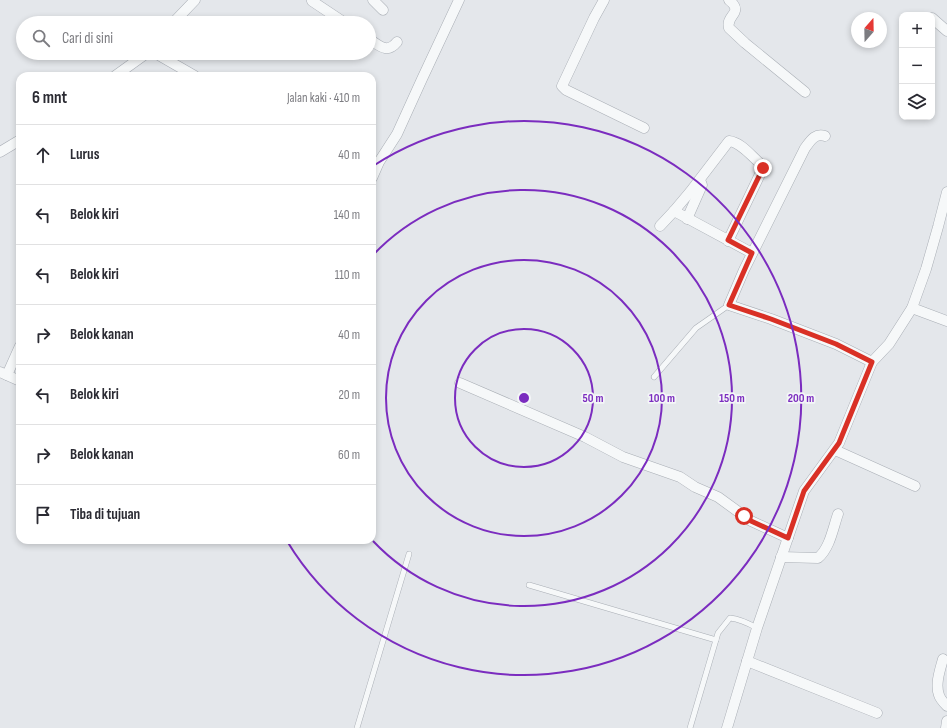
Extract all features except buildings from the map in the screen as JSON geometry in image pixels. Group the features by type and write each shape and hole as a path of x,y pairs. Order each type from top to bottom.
{"street":[{"path":"180,16 195,0"},
{"path":"311,0 335,16"},
{"path":"372,0 382,10"},
{"path":"376,169 397,134 459,0"},
{"path":"604,0 562,86 566,90 644,128"},
{"path":"729,0 735,4 736,7 736,11 728,22 729,28 744,43 805,92"},
{"path":"935,21 947,31"},
{"path":"376,44 387,49 392,48 397,42"},
{"path":"121,72 137,60"},
{"path":"167,60 188,72"},
{"path":"825,136 820,134 815,136 805,148 752,253 729,305 771,319 836,344 872,362"},
{"path":"660,226 700,180 729,141 739,145 761,164 763,168 728,240"},
{"path":"0,152 16,142"},
{"path":"687,219 702,186 700,180"},
{"path":"728,728 757,628 804,491 839,443 872,362 889,344 912,308 920,289 946,198"},
{"path":"674,211 752,253"},
{"path":"912,308 947,321"},
{"path":"16,353 4,374 16,378"},
{"path":"460,383 585,437 623,457 680,477 695,487 718,497 751,521 788,538"},
{"path":"835,450 915,486"},
{"path":"781,557 818,558 826,548 838,514"},
{"path":"943,659 939,671 938,685 940,697 947,706"},
{"path":"747,661 877,713"},
{"path":"946,728 947,721"}],"lane":[{"path":"654,377 696,328 729,305"},
{"path":"357,728 409,554"},
{"path":"529,585 716,640"},
{"path":"690,728 718,633 730,618 747,622 757,628"}],"route":[{"path":"744,516 751,521 788,538 804,491 833,454 839,443 872,362 836,344 771,319 729,305 752,253 728,240 763,168"}]}
